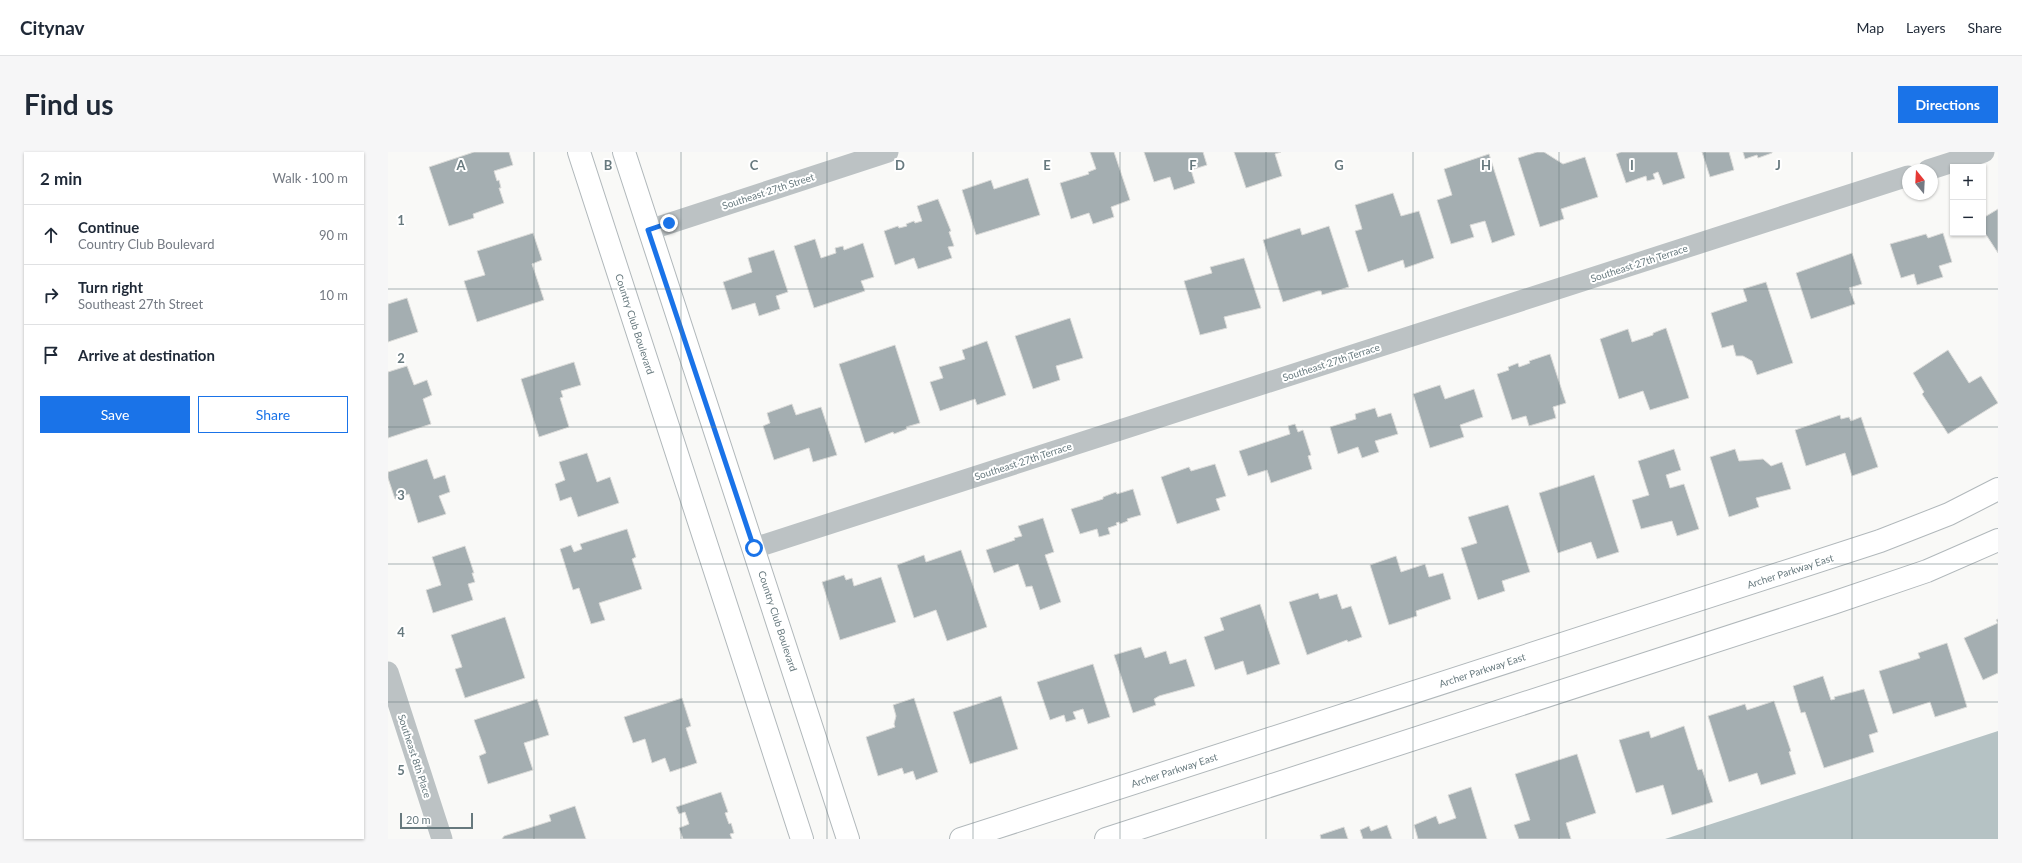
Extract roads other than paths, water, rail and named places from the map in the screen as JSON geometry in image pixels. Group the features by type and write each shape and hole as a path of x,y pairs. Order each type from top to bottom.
{"street":[{"name":"Country Club Boulevard","path":"579,152 802,839"},
{"name":"Country Club Boulevard","path":"624,152 648,230 754,548 848,839"},
{"name":"Southeast 27th Street","path":"648,230 888,152"},
{"path":"1938,167 1984,152"},
{"name":"Southeast 27th Terrace","path":"754,548 1902,178"},
{"name":"Archer Parkway East","path":"961,839 1880,542 1949,514 1998,489"},
{"path":"1106,839 1833,603 1927,571 1998,540"},
{"name":"Southeast 8th Place","path":"388,672 442,839"}]}
